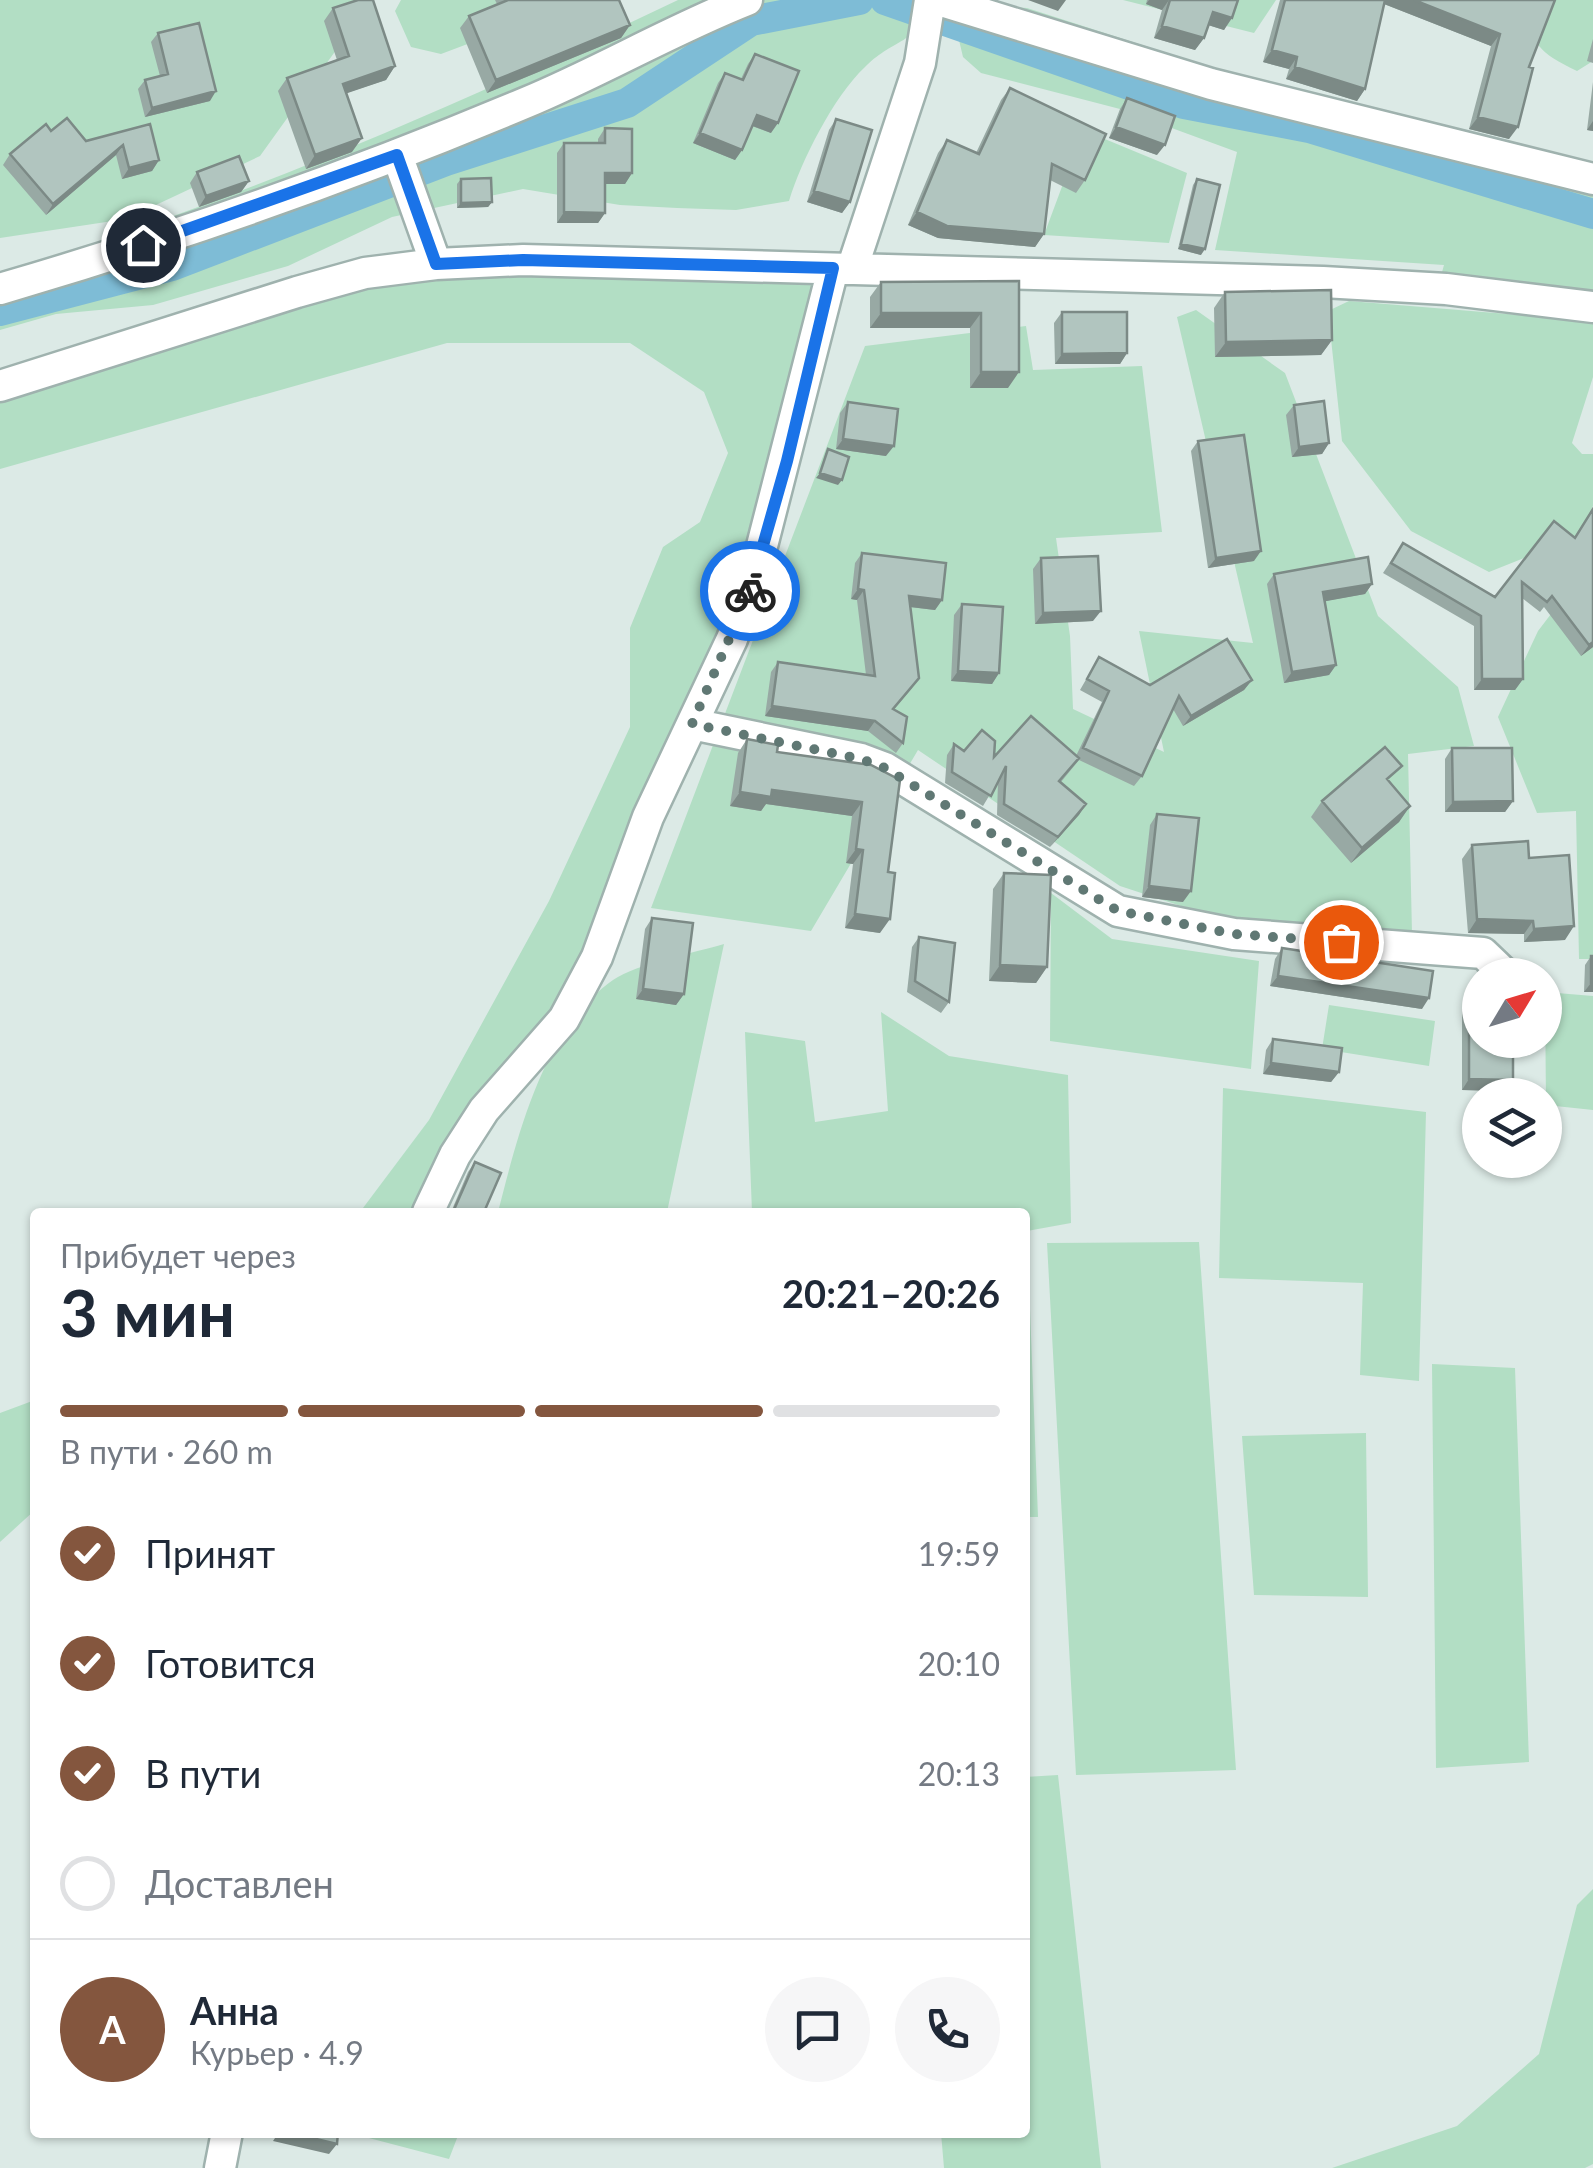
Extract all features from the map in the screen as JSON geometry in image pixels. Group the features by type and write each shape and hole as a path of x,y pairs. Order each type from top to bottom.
{"street":[{"path":"0,290 401,164 747,0"},
{"path":"430,1208 455,1155 484,1110 545,1044 580,992 648,817 732,639 753,582 843,269 920,63 933,4 1210,84 1593,179"},
{"path":"401,164 436,264"},
{"path":"0,386 297,292 365,274 436,264 523,260 1323,282 1446,289 1593,307"},
{"path":"692,724 861,759 885,768 1092,899 1132,915 1234,934 1484,953 1489,958"},
{"path":"220,2168 226,2138"}],"green space":[{"path":"0,0 372,0 260,156 126,219 0,238"},
{"path":"401,0 584,0 441,54 411,47 395,11"},
{"path":"678,0 937,0 919,27 853,79 810,149 789,201 736,210 677,208 620,205 523,189 392,217 288,266 153,305 56,314 0,330 0,274 175,215 344,150"},
{"path":"1123,0 1276,0 1254,33"},
{"path":"1527,0 1593,0 1593,61 1577,71 1545,52 1530,27"},
{"path":"992,6 1027,8 1432,138 1593,173 1593,299 1439,283 1444,265 1215,250 1237,152 1120,109 981,73 963,57 959,30 968,14"},
{"path":"1083,130 1187,173 1169,243 1044,235"},
{"path":"513,244 853,261 718,685 597,969 417,1208 363,1208 429,1120 549,901 630,727 630,628 663,547 700,522 728,453 704,392 630,343 447,343 0,469 0,380 293,287"},
{"path":"1349,301 1593,321 1593,377 1572,443 1582,454 1593,454 1593,506 1582,535 1489,572 1411,531 1342,441 1328,311"},
{"path":"1196,310 1285,373 1378,616 1458,687 1474,746 1408,754 1412,933 1245,927 1120,886 918,750 811,931 651,908 865,346 1026,326 1033,370 1142,366 1162,532 1056,538 1070,636 1073,709 1164,752 1139,631 1253,643 1177,317"},
{"path":"1593,559 1593,959 1579,959 1576,811 1537,813 1498,717 1538,631"},
{"path":"1051,893 1112,939 1259,961 1251,1069 1050,1041"},
{"path":"724,944 668,1208 499,1208 537,1086 568,1026 613,980 667,959"},
{"path":"1562,993 1593,996 1593,1110 1562,1107 1562,1078 1546,1078 1546,1058 1562,1058"},
{"path":"1329,1005 1435,1021 1429,1066 1322,1049"},
{"path":"881,1012 949,1056 1068,1075 1071,1223 1030,1230 1030,1208 752,1208 745,1032 805,1041 815,1122 888,1111"},
{"path":"1223,1088 1426,1112 1419,1381 1360,1375 1363,1283 1219,1278"},
{"path":"1199,1242 1236,1770 1076,1775 1047,1243"},
{"path":"1030,1309 1038,1517 1030,1517"},
{"path":"1432,1364 1515,1368 1529,1762 1436,1768"},
{"path":"30,1402 30,1515 0,1542 0,1413"},
{"path":"1366,1433 1368,1597 1254,1595 1242,1436"},
{"path":"1058,1775 1101,2168 944,2168 941,2138 1030,2138 1030,1777"},
{"path":"1593,1889 1593,2164 1585,2168 1332,2168 1457,2126 1539,2054 1577,1905"},
{"path":"369,2138 457,2138 449,2159"}],"building":[{"path":"373,0 395,66 343,84 362,138 315,155 287,78 349,56 333,8"},
{"path":"508,0 619,0 630,25 496,80 469,16"},
{"path":"1170,0 1238,0 1232,18 1213,12 1204,38 1162,26"},
{"path":"1285,0 1385,0 1365,89 1295,67 1297,57 1272,50"},
{"path":"1414,0 1555,0 1529,67 1533,68 1518,127 1478,117 1500,34"},
{"path":"199,23 216,91 152,108 145,80 168,74 158,33"},
{"path":"755,54 799,71 778,123 757,115 742,150 700,133 725,73 743,80"},
{"path":"1010,88 1106,134 1085,180 1052,164 1044,234 947,226 917,212 947,140 979,154"},
{"path":"1127,98 1175,116 1165,145 1116,127"},
{"path":"67,118 86,141 150,124 159,160 129,168 123,145 53,204 10,154 46,124 51,131"},
{"path":"836,119 872,130 850,202 814,191"},
{"path":"605,128 632,129 632,173 605,173 605,213 564,212 564,143 605,143"},
{"path":"239,156 249,181 206,196 197,172"},
{"path":"491,178 492,202 461,203 461,179"},
{"path":"1197,179 1220,185 1205,249 1181,244"},
{"path":"1019,281 1019,372 981,372 981,313 881,313 881,282"},
{"path":"1331,290 1332,340 1226,342 1225,292"},
{"path":"1062,312 1127,312 1127,353 1062,354"},
{"path":"1324,401 1329,443 1299,447 1294,405"},
{"path":"848,402 898,409 894,446 843,439"},
{"path":"1244,435 1261,551 1216,558 1198,441"},
{"path":"828,449 849,457 842,480 820,473"},
{"path":"1593,509 1593,642 1589,645 1552,596 1547,602 1522,582 1523,679 1482,679 1481,616 1391,563 1403,543 1495,597 1554,521 1575,538"},
{"path":"862,553 946,563 942,600 909,596 919,678 893,709 907,717 903,743 875,721 772,706 778,662 875,676 864,590 858,589"},
{"path":"1098,556 1101,611 1043,613 1041,558"},
{"path":"1368,557 1372,584 1323,592 1336,665 1292,672 1274,574"},
{"path":"962,604 1003,607 999,673 958,671"},
{"path":"1227,639 1252,680 1191,716 1179,696 1142,776 1083,748 1109,691 1087,679 1099,657 1150,685"},
{"path":"1031,716 1079,758 1059,781 1086,804 1058,837 1004,804 1006,766 991,796 952,772 954,744 964,751 982,730 995,741 994,757"},
{"path":"747,739 778,745 777,752 871,765 900,780 888,872 895,873 890,919 855,914 863,850 856,849 862,802 772,790 771,797 740,792"},
{"path":"1385,747 1402,766 1387,779 1410,806 1362,848 1322,801"},
{"path":"1452,748 1512,748 1513,801 1453,802"},
{"path":"1157,814 1199,818 1191,891 1149,886"},
{"path":"1528,841 1529,858 1569,855 1574,926 1534,929 1533,921 1477,919 1472,845"},
{"path":"1004,873 1051,875 1047,967 1000,965"},
{"path":"652,918 693,923 684,994 643,989"},
{"path":"919,937 955,943 949,1002 915,981"},
{"path":"1282,948 1433,971 1429,998 1278,976"},
{"path":"1273,1039 1342,1048 1339,1072 1271,1063"},
{"path":"1469,1058 1513,1058 1513,1078 1469,1078"},
{"path":"475,1162 501,1173 486,1208 455,1208"},
{"path":"312,2138 338,2138 337,2144"}],"waterway":[{"path":"0,311 172,266 446,161 627,103 751,21 859,0"},
{"path":"885,0 1184,104 1309,128 1593,214"}],"way so far":[{"path":"750,591 692,724 861,759 885,768 1092,899 1118,911 1234,934 1341,942"}],"route":[{"path":"143,245 397,155 436,264 523,260 833,268 787,461 750,591"}]}
